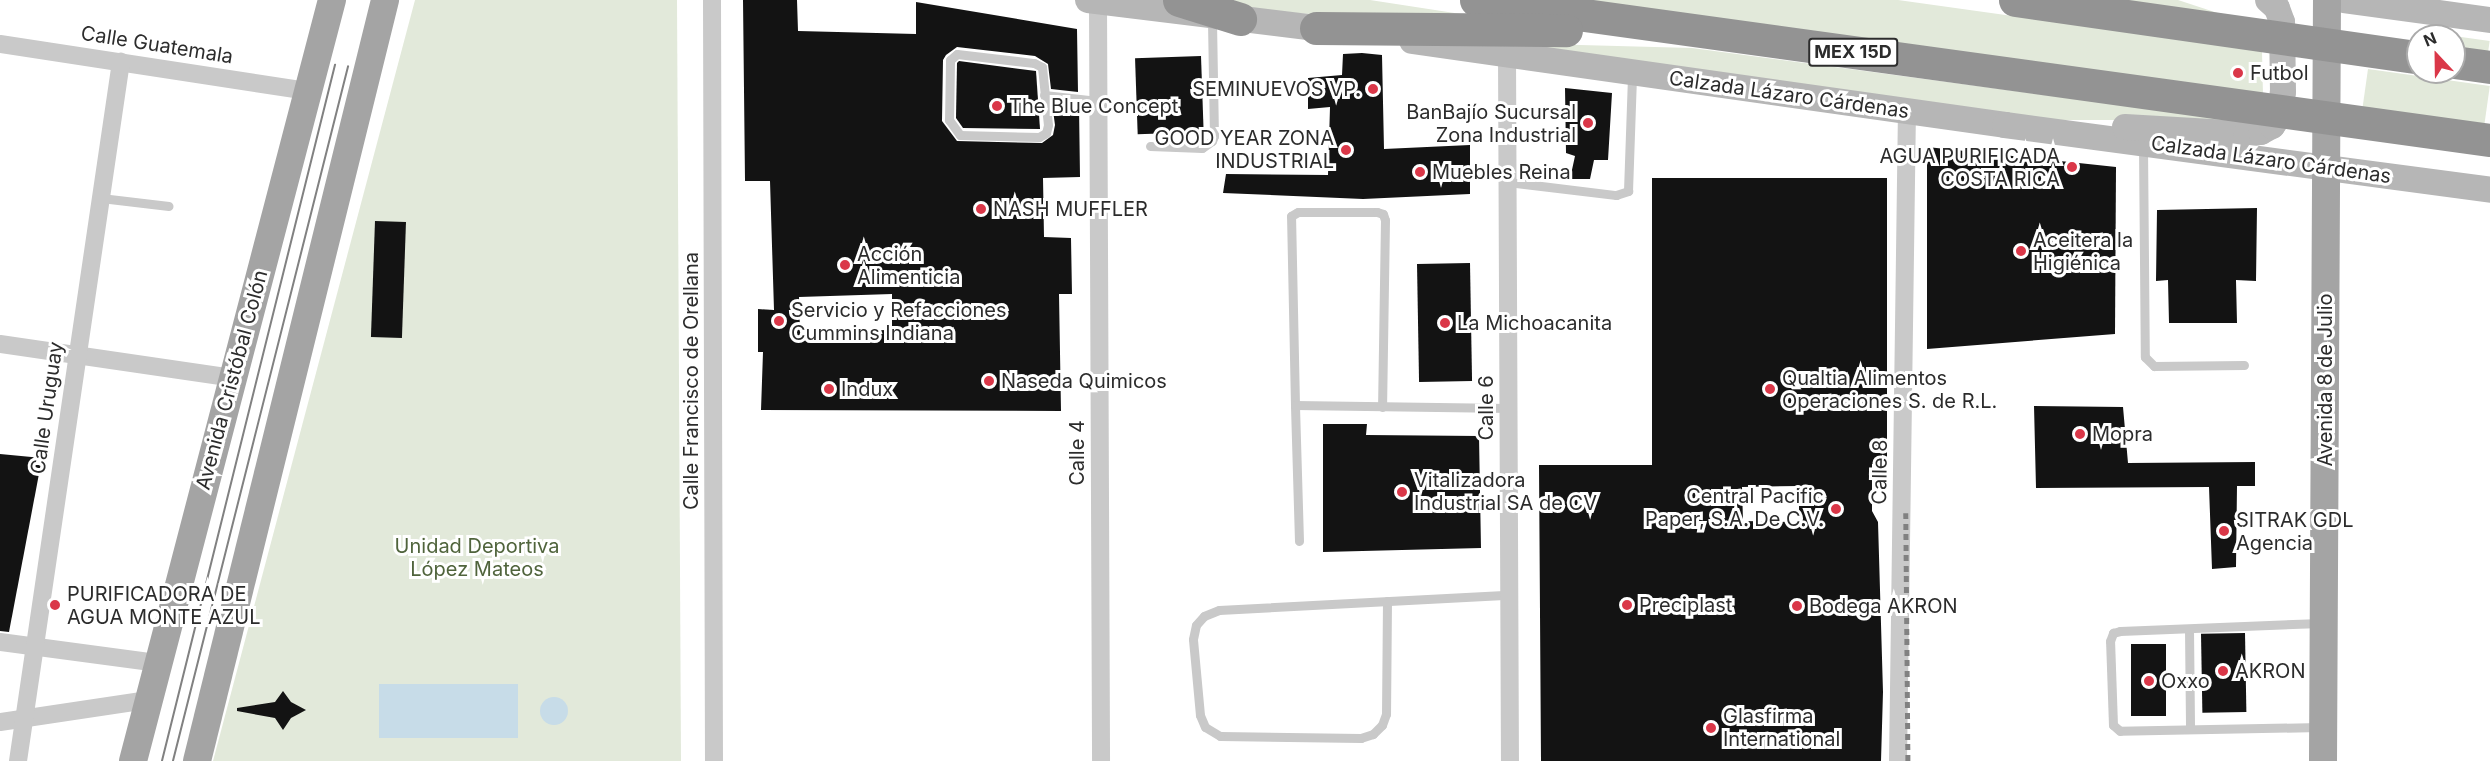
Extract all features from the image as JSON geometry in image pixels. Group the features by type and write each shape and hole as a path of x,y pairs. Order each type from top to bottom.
{"highway":[{"path":"1179,0 1226,17"},
{"name":"MEX 15D","path":"1476,0 2490,140"},
{"path":"2014,0 2406,55"},
{"path":"1316,27 1690,30"},
{"path":"2466,64 2490,67"}],"main road":[{"name":"Avenida Cristóbal Colón","path":"133,761 332,0"},
{"path":"2005,125 2154,127 2246,134 2261,132 2272,126 2280,115 2283,92 2282,22 2277,8 2268,0"},
{"name":"Avenida 8 de Julio","path":"2323,761 2327,0"},
{"path":"2344,0 2474,15"},
{"name":"Calzada Lázaro Cárdenas","path":"1093,1 1316,27 2005,125 2490,190"},
{"path":"197,761 382,3"}],"street":[{"name":"Calle Francisco de Orellana","path":"712,0 714,761"},
{"name":"Calle 4","path":"1093,1 1098,101 1101,761"},
{"name":"Calle Guatemala","path":"0,44 308,91"},
{"name":"Calle 6","path":"1507,54 1510,761"},
{"name":"Calle Uruguay","path":"18,761 121,62"},
{"name":"Calle 8","path":"1898,761 1907,111"},
{"path":"0,344 233,378"},
{"path":"0,642 157,663"},
{"path":"0,722 148,700"}],"lane":[{"path":"1150,146 1196,149 1208,146 1212,141 1214,136 1211,44 1226,17"},
{"path":"957,54 1034,63 1042,67 1044,95 1048,125 1046,133 1039,137 960,135 949,120 950,60 957,54"},
{"path":"1508,182 1616,195 1628,191 1632,72"},
{"path":"1044,95 1098,101"},
{"path":"2143,143 2145,357 2154,366 2244,365"},
{"path":"101,198 170,206"},
{"path":"1299,541 1291,216 1298,212 1377,212 1383,214 1385,220 1382,407"},
{"path":"1295,405 1508,408"},
{"path":"1387,601 1386,714 1382,725 1373,734 1361,738 1220,736 1205,727 1200,715 1193,639 1196,625 1204,616 1219,610 1387,601 1509,595"},
{"path":"2323,623 2116,631 2110,641 2115,729 2124,732 2323,727"},
{"path":"2189,629 2190,729"}],"green space":[{"name":"Unidad Deportiva López Mateos","path":"415,0 677,0 681,761 213,761"},
{"path":"1213,0 1370,0 1533,25 1249,11"},
{"path":"1574,0 1898,0 2262,51 2263,96"},
{"path":"2075,0 2178,0 2248,23"},
{"path":"2466,38 2490,41 2487,57 2466,54"},
{"path":"1507,43 1692,48 2234,120 2031,120"},
{"path":"2368,69 2406,74 2406,84 2466,83 2490,86 2484,127 2362,110"}],"water":[{"path":"379,684 518,684 518,738 379,738"},
{"path":"554,697 564,701 568,711 564,721 554,725 544,721 540,711 544,701"}],"building":[{"path":"743,0 797,0 798,31 916,34 916,2 1077,29 1078,92 1051,89 1048,64 1035,56 957,47 943,60 942,121 957,141 1042,143 1053,135 1055,125 1052,103 1079,106 1080,177 1043,178 1044,237 1071,238 1072,294 1059,294 1061,411 761,410 763,352 758,352 758,309 774,310 770,181 745,181","holes":["892,294 892,330 800,331 799,297"]},
{"path":"1343,54 1382,55 1384,149 1470,145 1470,194 1363,199 1223,193 1226,174 1328,175 1330,107 1308,109 1308,78 1342,75"},
{"path":"1201,56 1204,132 1138,134 1135,58"},
{"path":"959,61 1036,71 1040,129 963,128 956,118 957,63"},
{"name":"BanBajío Sucursal Zona Industrial","path":"1565,88 1612,93 1608,160 1594,160 1590,179 1570,179 1575,156 1566,153"},
{"name":"Aceitera la Higiénica","path":"1927,147 2116,167 2115,334 1927,349"},
{"path":"1652,178 1887,178 1887,464 1872,464 1872,511 1878,522 1883,692 1881,761 1541,761 1539,465 1652,465","holes":["1799,486 1799,522 1743,521 1742,487"]},
{"path":"2257,208 2256,281 2236,280 2237,323 2169,323 2168,280 2156,281 2157,210"},
{"path":"375,221 406,222 402,338 371,337"},
{"name":"La Michoacanita","path":"1470,263 1472,381 1419,382 1417,264"},
{"name":"Mopra","path":"2034,406 2123,407 2128,463 2255,462 2255,486 2237,486 2236,567 2212,569 2209,487 2036,488"},
{"name":"Vitalizadora Industrial SA de CV","path":"1323,424 1367,424 1366,435 1479,436 1481,548 1323,552"},
{"path":"0,454 42,458 9,632 0,631"},
{"name":"AKRON","path":"2245,633 2246,712 2202,713 2201,634"},
{"name":"Oxxo","path":"2131,644 2166,644 2166,716 2131,716"},
{"path":"283,691 291,702 306,710 291,718 283,730 275,718 237,711 237,708 275,702"}],"tram line":[{"path":"162,761 335,65"},
{"path":"173,761 348,67"}],"railway":[{"path":"1906,513 1908,761"}],"place":[{"name":"Futbol","path":"2238,73"},
{"name":"SEMINUEVOS VP.","path":"1373,89"},
{"name":"The Blue Concept","path":"997,106"},
{"name":"BanBajío Sucursal Zona Industrial","path":"1588,123"},
{"name":"GOOD YEAR ZONA INDUSTRIAL","path":"1346,150"},
{"name":"AGUA PURIFICADA COSTA RICA","path":"2072,167"},
{"name":"Muebles Reina","path":"1420,172"},
{"name":"NASH MUFFLER","path":"981,209"},
{"name":"Aceitera la Higiénica","path":"2021,251"},
{"name":"Acción Alimenticia","path":"845,265"},
{"name":"Servicio y Refacciones Cummins Indiana","path":"779,321"},
{"name":"La Michoacanita","path":"1445,323"},
{"name":"Naseda Quimicos","path":"989,381"},
{"name":"Indux","path":"829,389"},
{"name":"Qualtia Alimentos Operaciones S. de R.L.","path":"1770,389"},
{"name":"Mopra","path":"2080,434"},
{"name":"Vitalizadora Industrial SA de CV","path":"1402,492"},
{"name":"Central Pacific Paper, S.A. De C.V.","path":"1836,509"},
{"name":"SITRAK GDL Agencia","path":"2224,531"},
{"name":"PURIFICADORA DE AGUA MONTE AZUL","path":"55,605"},
{"name":"Preciplast","path":"1627,605"},
{"name":"Bodega AKRON","path":"1797,606"},
{"name":"AKRON","path":"2223,671"},
{"name":"Oxxo","path":"2149,681"},
{"name":"Glasfirma International","path":"1711,728"}]}
